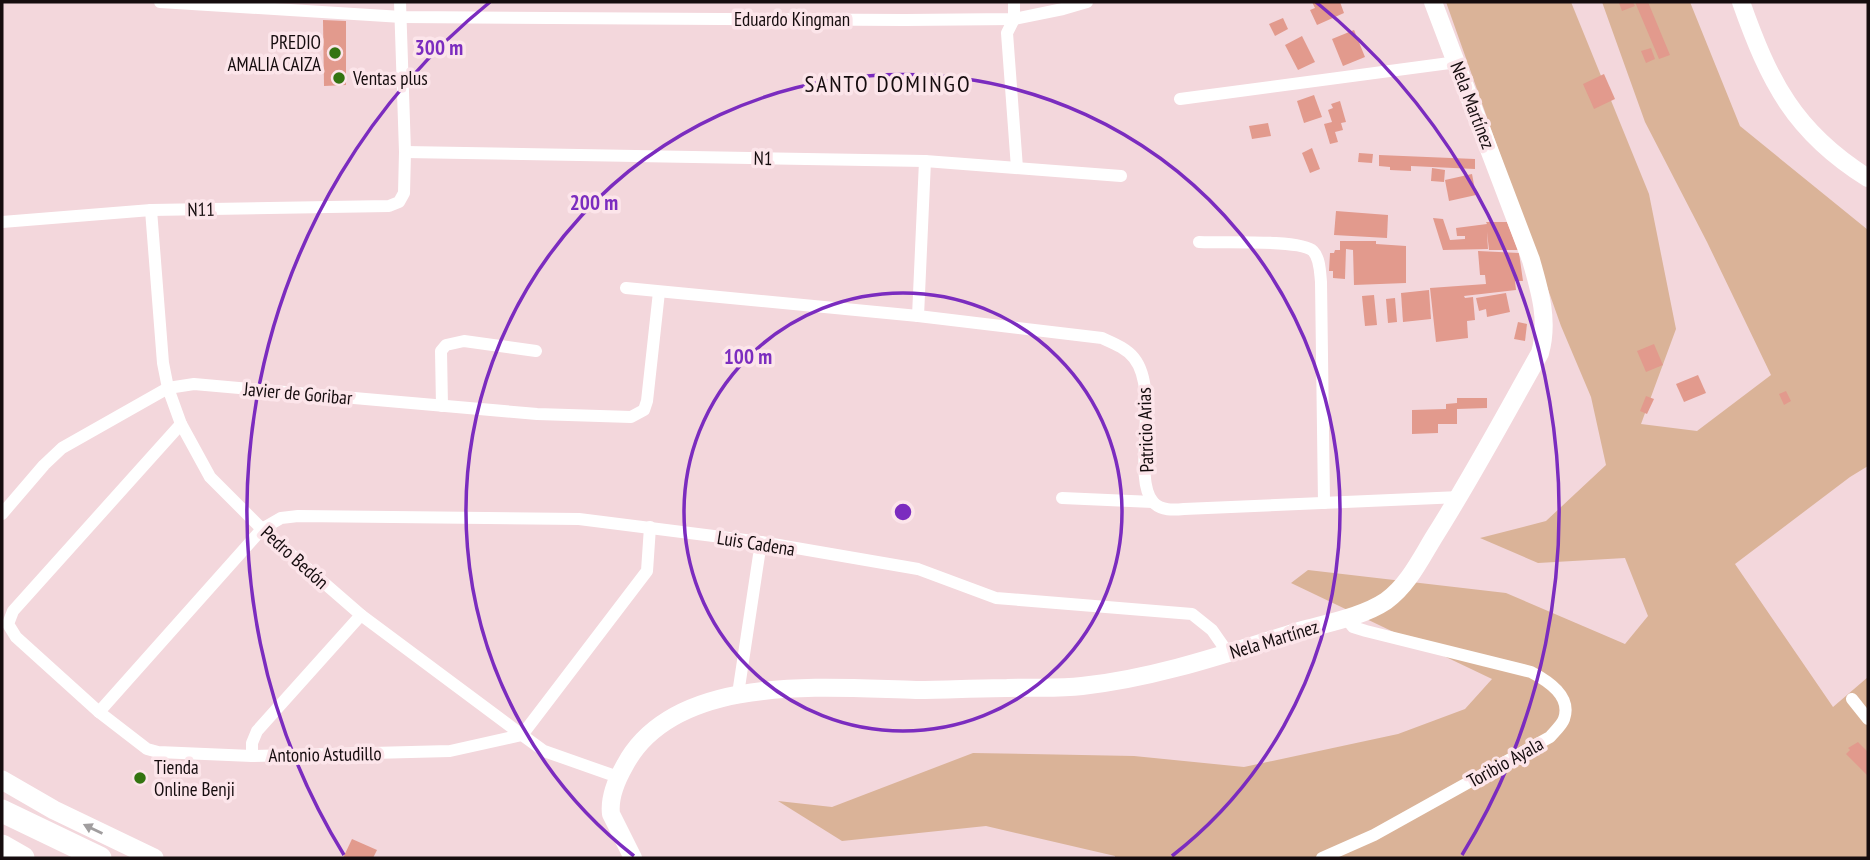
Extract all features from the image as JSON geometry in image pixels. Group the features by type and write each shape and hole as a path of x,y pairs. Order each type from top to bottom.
{"highway":[{"path":"2,811 100,858"}],"main road":[{"name":"Nela Martínez","path":"633,858 611,814 610,807 618,778 636,748 658,727 682,712 738,694 792,687 924,690 1079,686 1134,679 1345,617 1384,602 1407,582 1460,497 1540,353 1544,337 1539,290 1531,260 1433,2"},
{"path":"1741,2 1765,65 1791,110 1827,149 1868,178"},
{"path":"2,780 54,810 154,858"}],"street":[{"name":"Eduardo Kingman","path":"159,2 402,17 1014,19 1087,2"},
{"path":"400,2 405,152"},
{"path":"1014,2 1014,19 1007,33 1017,168"},
{"path":"1181,99 1457,62"},
{"name":"N1","path":"405,152 925,161 1122,176"},
{"name":"N11","path":"2,222 151,210 389,206 400,202 404,193 405,152"},
{"path":"918,316 925,161"},
{"name":"Pedro Bedón","path":"151,210 163,363 168,388 181,424 210,477 262,529 361,615 522,735 544,751 618,778"},
{"path":"1199,242 1283,243 1306,246 1315,252 1321,282 1324,503"},
{"name":"Patricio Arias","path":"626,289 918,316 1102,338 1121,346 1135,358 1143,376 1146,396 1146,481 1153,502"},
{"name":"Javier de Goribar","path":"2,514 44,465 62,449 168,388 194,384 537,414 638,415 644,410 650,388 659,292"},
{"path":"442,406 441,351 446,345 464,341 536,351"},
{"name":"Antonio Astudillo","path":"181,424 13,611 8,624 16,637 99,712 147,749 158,752 252,755 450,751 522,735"},
{"path":"1062,498 1153,502 1160,508 1171,510 1460,497"},
{"name":"Luis Cadena","path":"262,529 281,518 298,516 579,519 650,527 761,542 918,569 996,598 1192,614 1212,630 1228,653"},
{"path":"522,735 647,570 650,527"},
{"path":"99,712 262,529"},
{"path":"738,694 761,542"},
{"path":"252,755 252,743 257,731 361,615"},
{"name":"Toribio Ayala","path":"1322,858 1374,835 1550,737 1564,719 1564,700 1551,683 1531,672 1366,631 1353,626 1345,617"},
{"path":"1852,699 1868,719"}],"shaded area":[{"path":"1446,2 1571,2 1649,194 1676,329 1641,424 1697,431 1771,375 1645,122 1602,2 1690,2 1740,126 1868,230 1868,466 1735,564 1833,707 1868,677 1868,858 1115,858 986,826 842,841 778,801 832,807 973,753 1134,756 1244,767 1398,734 1465,709 1492,679 1291,583 1308,570 1506,593 1625,644 1648,616 1625,558 1538,563 1480,538 1546,521 1606,465 1591,397 1561,326"}],"building":[{"path":"1312,2 1340,2 1344,13 1317,25 1310,10 1315,8"},
{"path":"1633,2 1635,6 1622,11 1619,3"},
{"path":"1635,2 1648,2 1670,55 1659,59"},
{"path":"1283,18 1288,29 1275,36 1269,24"},
{"name":"PREDIO AMALIA CAIZA","path":"323,20 346,21 346,85 324,86"},
{"path":"1354,30 1365,57 1343,66 1332,39"},
{"path":"1302,36 1315,62 1298,70 1285,45"},
{"path":"1651,48 1655,59 1646,63 1641,51"},
{"path":"1604,74 1615,99 1594,109 1583,84"},
{"path":"1314,95 1322,117 1304,123 1297,101"},
{"path":"1340,101 1346,122 1341,123 1343,130 1335,132 1338,142 1330,144 1324,124 1332,122 1328,110 1333,108 1331,104"},
{"path":"1268,123 1271,136 1252,139 1249,126"},
{"path":"1312,148 1320,169 1310,173 1302,153"},
{"path":"1359,153 1373,154 1372,163 1358,162"},
{"path":"1379,155 1475,159 1475,169 1411,166 1411,171 1390,170 1390,167 1379,166"},
{"path":"1432,168 1445,170 1444,182 1431,181"},
{"path":"1472,174 1476,195 1449,201 1445,180"},
{"path":"1336,211 1388,215 1387,238 1334,235"},
{"path":"1433,218 1443,219 1450,240 1465,239 1465,236 1457,236 1456,228 1487,224 1486,222 1507,222 1518,250 1489,250 1487,232 1488,249 1443,250"},
{"path":"1340,241 1376,241 1376,244 1406,246 1406,283 1354,285 1353,250 1346,249 1345,279 1333,278 1333,271 1329,271 1330,253 1340,250"},
{"path":"1478,251 1519,253 1523,281 1515,281 1516,290 1464,296 1473,297 1475,320 1467,321 1468,338 1436,342 1430,288 1486,284 1485,275 1480,275"},
{"path":"1429,290 1431,319 1403,322 1401,293"},
{"path":"1506,293 1510,312 1487,317 1486,309 1479,311 1476,298"},
{"path":"1374,295 1377,325 1365,326 1362,296"},
{"path":"1395,298 1397,322 1388,323 1386,299"},
{"path":"1518,322 1527,324 1525,341 1514,339"},
{"path":"1654,344 1663,365 1646,372 1637,351"},
{"path":"1698,375 1706,393 1684,402 1676,384"},
{"path":"1786,391 1791,401 1784,405 1779,394"},
{"path":"1646,396 1654,399 1647,414 1640,411"},
{"path":"1457,398 1487,398 1487,408 1457,409 1457,424 1438,424 1438,433 1412,434 1412,410 1446,409 1446,404 1457,403"},
{"path":"1858,742 1868,752 1867,775 1846,754 1850,750 1848,748"},
{"path":"352,839 377,850 373,858 343,858"}],"place":[{"name":"PREDIO AMALIA CAIZA","path":"335,53"},
{"name":"Ventas plus","path":"339,78"},
{"name":"Tienda Online Benji","path":"140,778"}],"district":[{"name":"SANTO DOMINGO","path":"888,84"}]}
